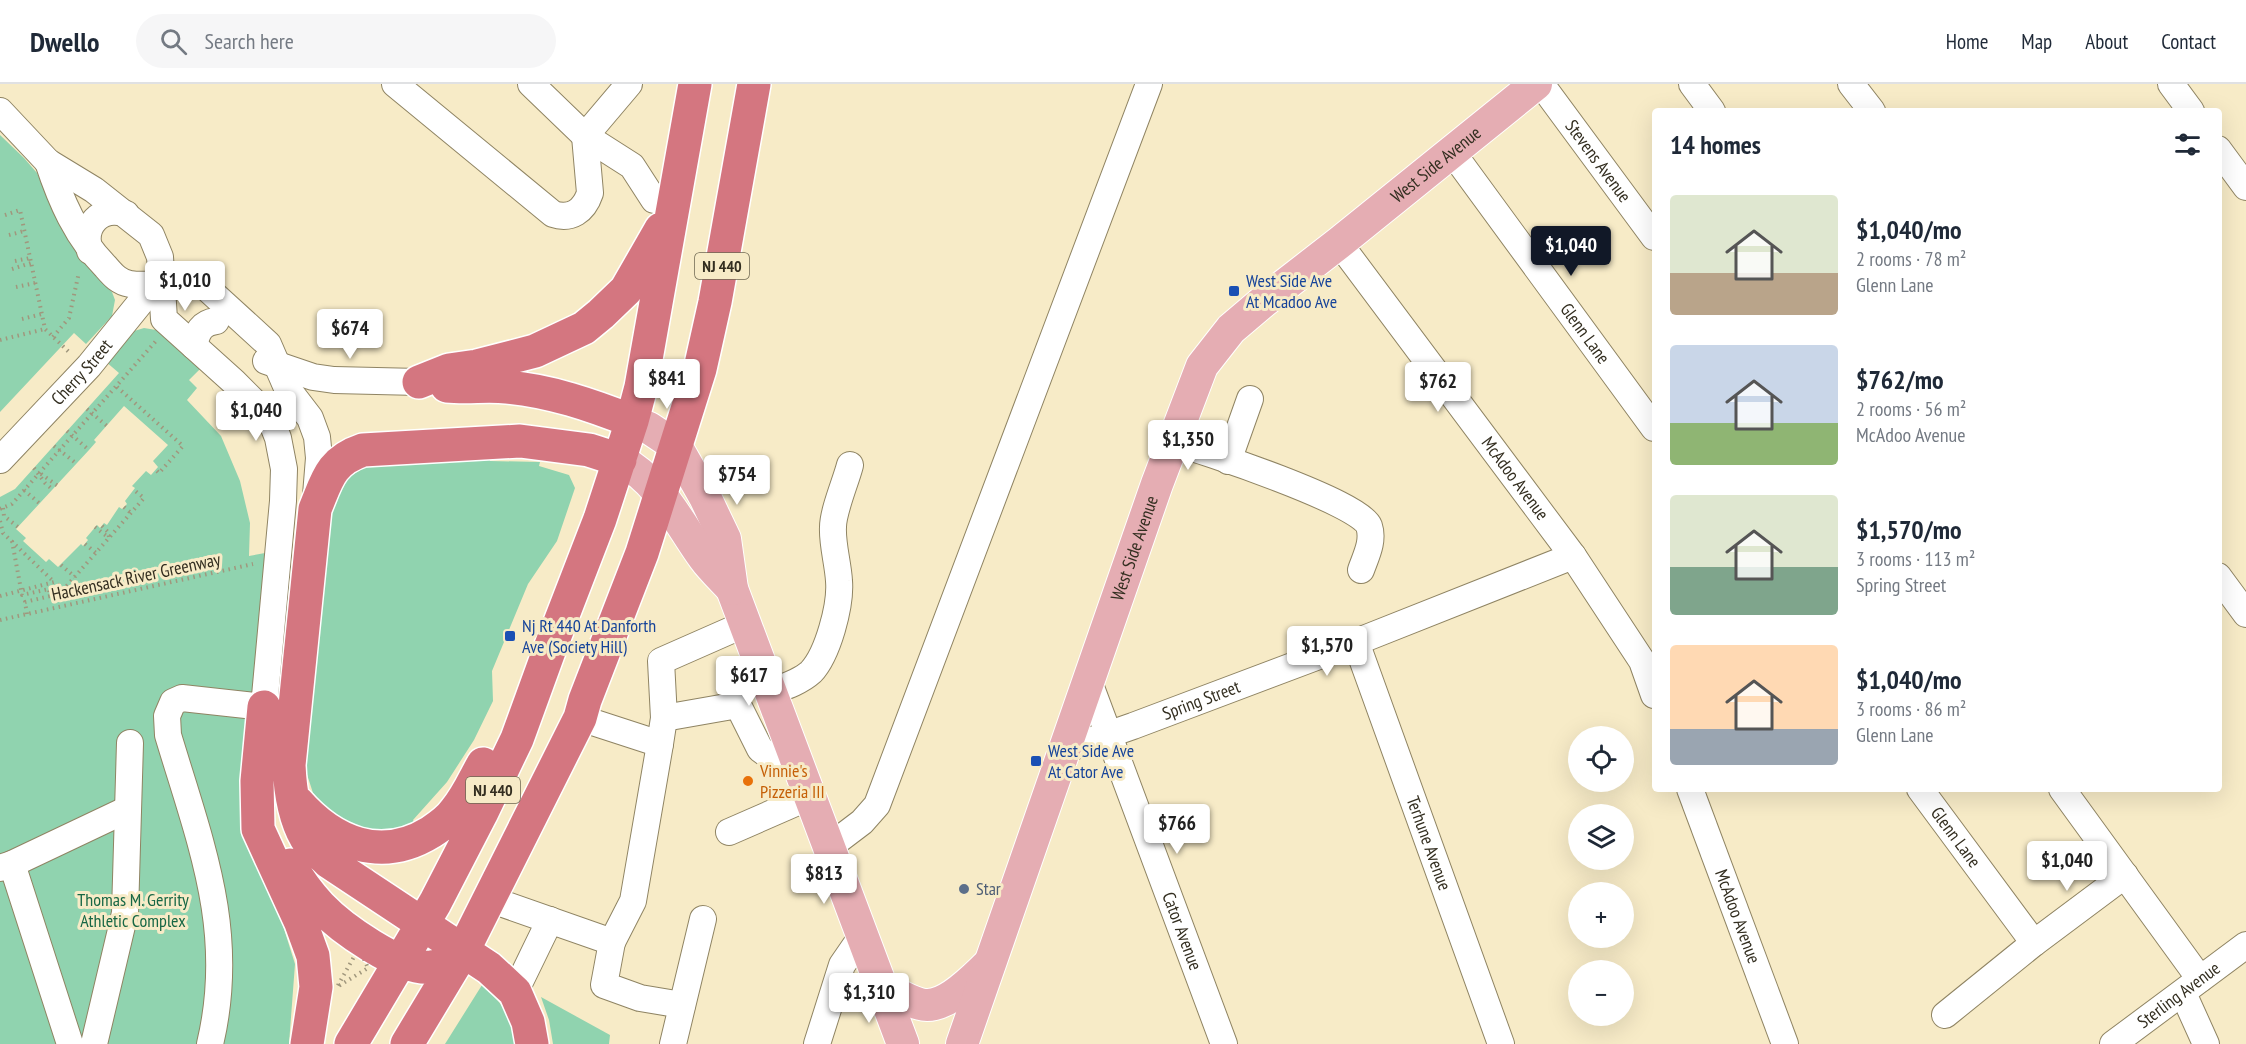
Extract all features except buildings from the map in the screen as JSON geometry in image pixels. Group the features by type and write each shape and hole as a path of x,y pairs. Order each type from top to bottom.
{"highway":[{"name":"NJ 440","path":"351,1044 423,924 481,814 517,739 600,519 632,421 656,309 695,84"},
{"name":"NJ 440","path":"407,1044 463,951 580,718 634,574 662,494 700,369 715,302 754,84"},
{"path":"419,382 449,370 477,366 535,351 584,327 626,290 674,203"},
{"path":"419,382 450,387 505,386 536,390 580,401 632,421"},
{"path":"531,1044 528,1022 514,992 489,968 329,862 313,847 302,829 290,787 289,765 315,509 330,473 348,456 363,450 520,441 589,450 620,460"},
{"path":"293,798 315,821 354,843 393,847 404,846 420,838 443,824 455,811 505,720 549,651"},
{"path":"264,707 257,782 258,829 301,923 313,956 316,987 307,1044"},
{"path":"259,812 270,824 299,881 320,906 350,930 401,962 410,965 430,967 452,959 463,951"}],"main road":[{"name":"West Side Avenue","path":"962,1044 1172,442 1203,366 1231,329 1264,301 1536,84"},
{"path":"632,421 649,428 676,446 705,497 725,539 732,589 903,1044"},
{"path":"620,460 641,473 662,494 705,560 732,589"},
{"path":"881,986 921,1005 932,1005 961,991 991,962"}],"street":[{"path":"395,84 553,214 561,217 577,213 587,201 590,193 585,136 629,84"},
{"path":"531,84 585,136 632,166 654,200 674,203"},
{"path":"829,847 862,822 877,805 1149,84"},
{"name":"Stevens Avenue","path":"1542,84 1652,234"},
{"path":"1692,84 1710,108"},
{"path":"1851,84 1870,108"},
{"path":"2171,84 2189,108"},
{"path":"0,111 48,162 94,190 151,235 160,257 164,319 261,409 272,423 278,438 284,469 283,501 264,707 182,698 173,702 167,716 168,735 214,895 219,928 219,984 215,1025 210,1044"},
{"name":"Glenn Lane","path":"1452,152 1652,425"},
{"path":"2222,154 2246,187"},
{"path":"48,162 59,196 74,226 85,259 118,280 134,285 199,281 268,344 287,388 301,403 315,428 319,459 315,509"},
{"path":"85,259 88,230 95,220 112,211 126,214"},
{"name":"McAdoo Avenue","path":"1339,243 1573,556 1641,661 1652,690"},
{"path":"161,283 196,301 256,357 314,377 334,380 419,382"},
{"name":"Cherry Street","path":"0,460 87,368 144,298 161,283"},
{"path":"194,346 200,327 208,322 216,321"},
{"path":"1228,460 1250,399"},
{"path":"1172,442 1302,488 1355,512 1369,524 1371,540 1361,570"},
{"path":"770,692 796,682 812,670 821,657 828,639 839,599 833,526 850,465"},
{"name":"Spring Street","path":"1064,750 1356,642 1573,556"},
{"path":"2222,581 2246,614"},
{"path":"682,1005 640,998 604,986 612,942 633,901 664,718 661,661 745,624"},
{"name":"Terhune Avenue","path":"1356,642 1501,1044"},
{"name":"Cator Avenue","path":"1089,682 1224,1044"},
{"path":"664,718 738,705 760,748 772,758 792,749"},
{"path":"580,718 660,744"},
{"path":"94,1044 125,913 130,743"},
{"name":"McAdoo Avenue","path":"1691,792 1785,1044"},
{"name":"Glenn Lane","path":"1922,792 2034,943"},
{"path":"2063,792 2125,875 2191,986 2206,1044"},
{"path":"729,832 809,797"},
{"path":"70,1044 6,866 128,809"},
{"path":"1945,1015 2034,943 2125,875"},
{"path":"489,899 612,942"},
{"path":"514,992 550,920"},
{"path":"673,1044 703,920"},
{"path":"822,1039 842,965 862,936"},
{"name":"Sterling Avenue","path":"2113,1044 2246,945"}],"path":[{"path":"5,215 20,210 45,330 87,368"},
{"path":"9,235 24,231"},
{"path":"53,337 69,318 85,259"},
{"path":"15,261 30,260"},
{"path":"12,269 30,260"},
{"path":"16,287 35,283"},
{"path":"22,319 42,314"},
{"path":"0,340 45,330"},
{"path":"18,527 4,516 2,508 12,504 162,336"},
{"path":"117,387 183,446 159,473 156,469"},
{"path":"87,409 107,426"},
{"path":"67,431 89,450"},
{"path":"54,446 77,464"},
{"path":"34,468 58,486"},
{"path":"39,473 52,489"},
{"path":"24,490 39,503"},
{"path":"0,521 3,533 64,590 144,498 134,490"},
{"path":"124,507 131,513"},
{"path":"102,526 108,532 109,538"},
{"path":"95,527 109,538"},
{"path":"12,541 22,595 49,589 50,596 25,602 27,614"},
{"path":"85,544 96,553"},
{"name":"Hackensack River Greenway","path":"0,620 278,560"},
{"path":"61,565 75,578"},
{"path":"0,596 54,582"}],"green space":[{"path":"0,135 37,173 62,229 83,260 112,292 115,300 112,316 86,344 74,333 0,412"},
{"name":"Thomas M. Gerrity Athletic Complex","path":"144,328 156,330 200,369 189,380 197,388 187,400 221,436 240,481 250,523 249,556 265,553 240,826 275,900 295,964 289,1044 0,1044 0,497 15,489 119,373 105,361 131,332","holes":["124,406 168,445 153,461 158,467 151,475 146,471 132,486 135,488 125,501 127,504 122,509 119,507 107,525 104,523 100,528 97,525 86,538 88,540 83,546 81,544 58,567 49,559 46,562 23,541 26,538 16,529 89,450 96,442 94,440"]},
{"path":"489,457 490,461 540,462 539,466 569,475 575,488 557,541 528,584 492,671 493,701 474,740 447,782 413,820 417,829 373,835 339,821 313,793 304,765 332,501 344,479 366,467"},
{"path":"482,985 505,1011 517,1044 445,1044"},
{"path":"541,997 610,1035 609,1044 553,1044 549,1020"}],"place":[{"name":"West Side Ave At Mcadoo Ave","path":"1234,291"},
{"name":"Nj Rt 440 At Danforth Ave (Society Hill)","path":"510,636"},
{"name":"West Side Ave At Cator Ave","path":"1036,761"},
{"name":"Vinnie's Pizzeria III","path":"748,781"},
{"name":"Star","path":"964,889"}]}
